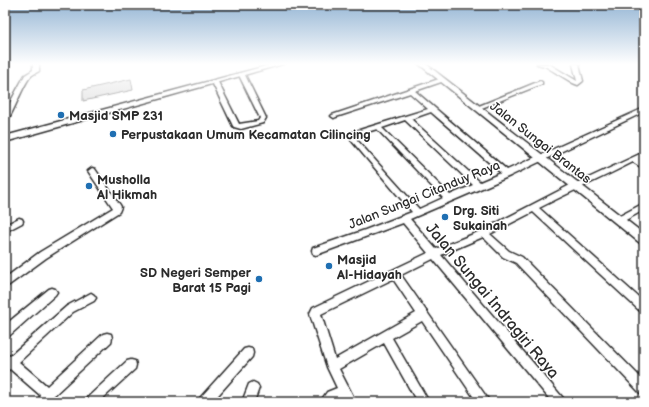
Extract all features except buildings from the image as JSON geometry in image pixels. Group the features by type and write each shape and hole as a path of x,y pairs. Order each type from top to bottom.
{"street":[{"path":"5,121 8,112 24,83"},
{"path":"5,139 211,83"},
{"path":"215,83 236,126 241,127 261,122 263,118 246,83"},
{"path":"334,116 434,83"},
{"name":"Jalan Sungai Brantas","path":"446,83 644,240"},
{"path":"477,108 540,83"},
{"path":"411,91 431,110 507,174"},
{"path":"418,213 354,140 354,137 356,134 431,110"},
{"name":"Jalan Sungai Citanduy Raya","path":"316,251 418,213 478,185 507,174 644,110"},
{"path":"406,118 478,185"},
{"path":"378,127 449,199"},
{"path":"350,402 332,366 315,314 317,311 434,254 484,233 575,186 585,183 644,154"},
{"path":"634,159 644,166"},
{"path":"5,284 43,255 116,210 117,206 92,171"},
{"path":"619,220 644,206"},
{"path":"534,207 644,308"},
{"name":"Jalan Sungai Indragiri Raya","path":"404,218 559,402"},
{"path":"5,230 19,221"},
{"path":"484,233 506,254 519,260 644,390"},
{"path":"394,274 484,402"},
{"path":"5,332 52,292"},
{"path":"91,298 70,309 7,363 40,387 45,400 107,338"},
{"path":"332,366 423,315"},
{"path":"386,337 423,402"},
{"path":"204,402 248,353"},
{"path":"91,402 131,365"},
{"path":"248,402 253,388"},
{"path":"326,402 331,396 344,390"}],"shaded area":[{"path":"114,83 132,83 133,90 83,101 83,90"}],"place":[{"name":"Masjid SMP 231","path":"61,115"},
{"name":"Perpustakaan Umum Kecamatan Cilincing","path":"113,134"},
{"name":"Musholla Al Hikmah","path":"89,186"},
{"name":"Drg. Siti Sukainah","path":"445,217"},
{"name":"Masjid Al-Hidayah","path":"329,266"},
{"name":"SD Negeri Semper Barat 15 Pagi","path":"259,279"}]}
